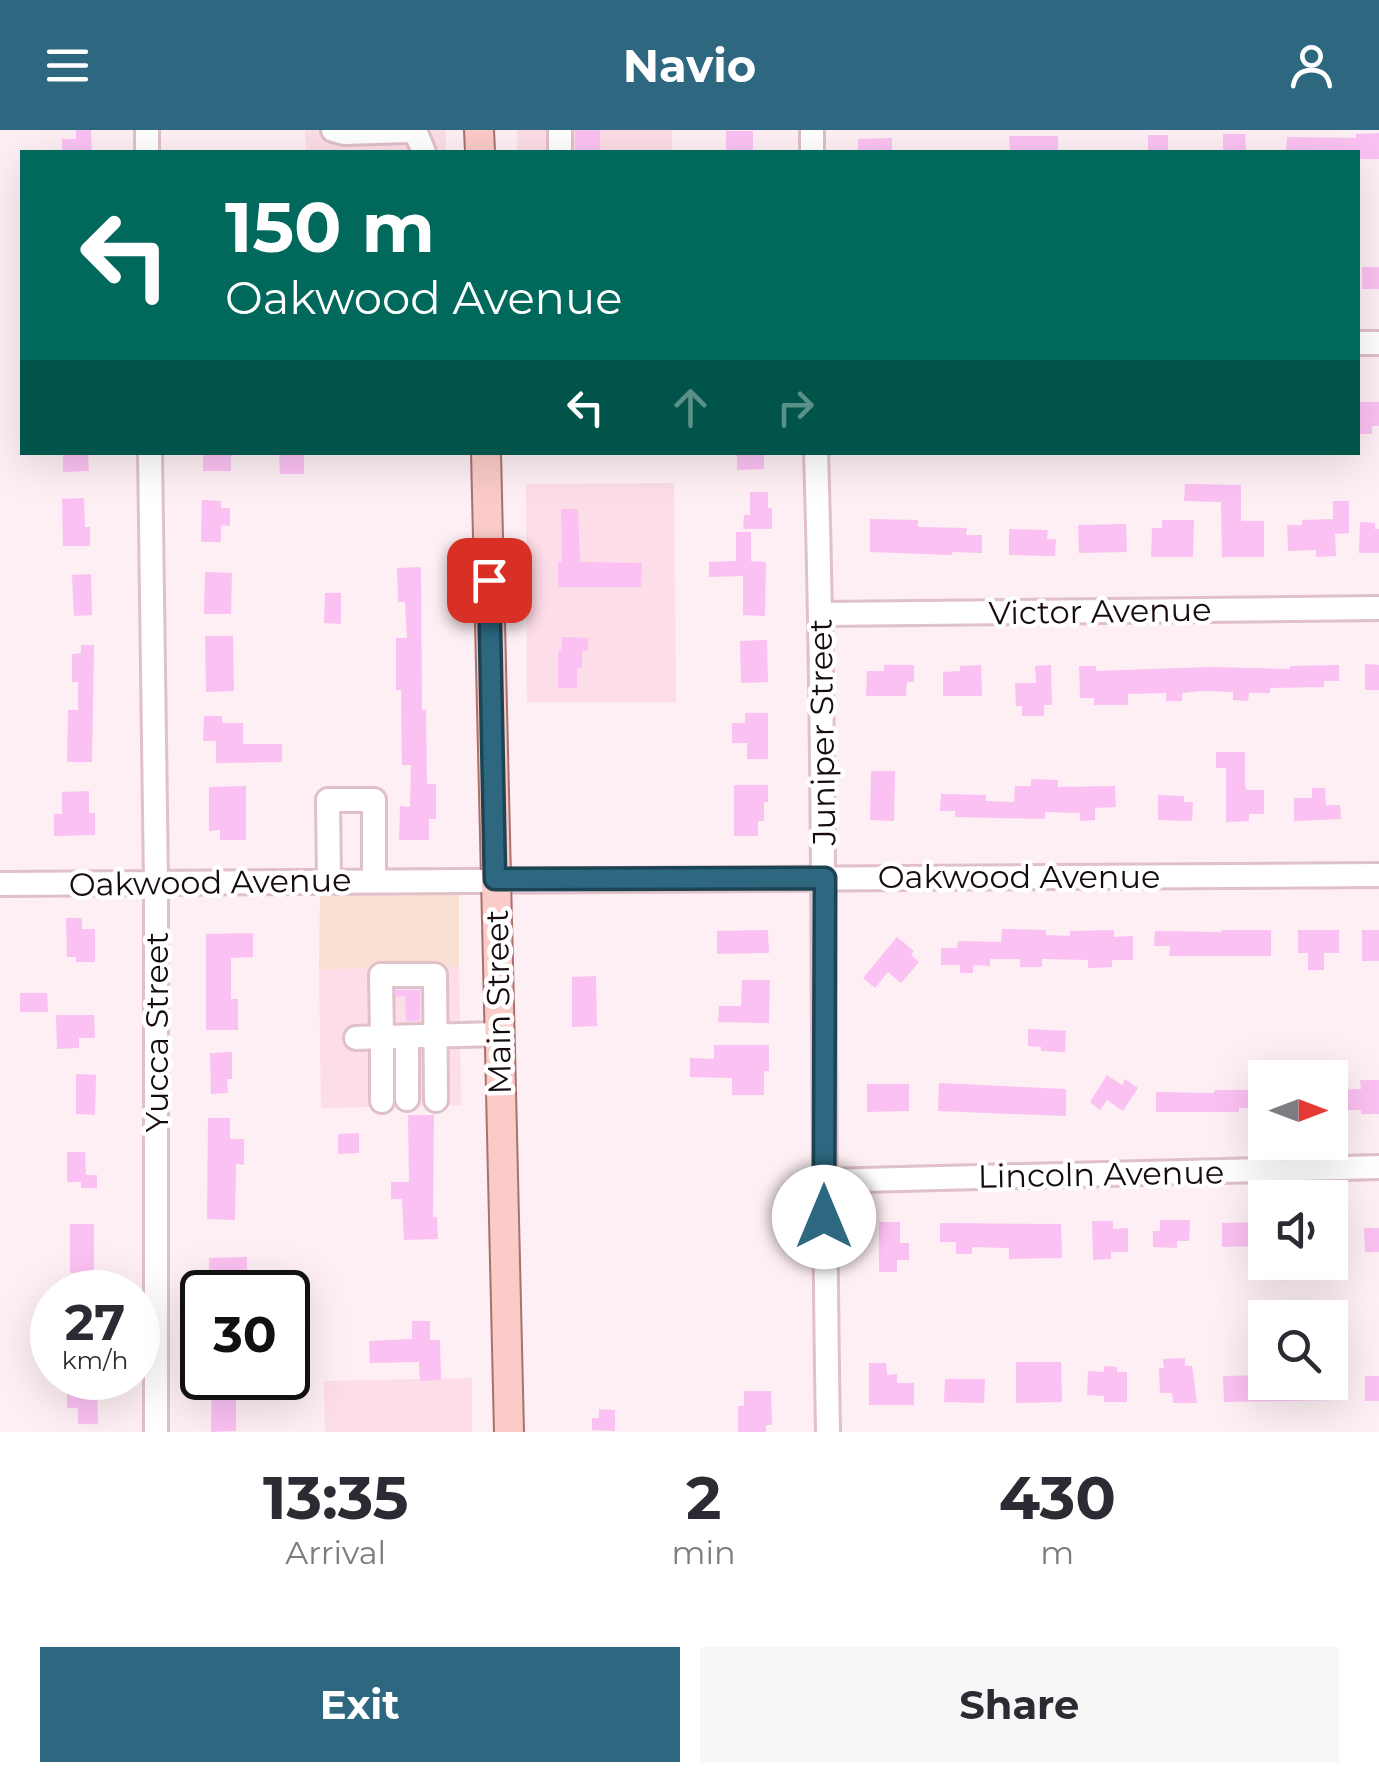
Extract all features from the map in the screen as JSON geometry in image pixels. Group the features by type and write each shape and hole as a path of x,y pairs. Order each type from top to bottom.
{"main road":[{"name":"Main Street","path":"486,455 509,1432"}],"street":[{"path":"333,130 409,130 416,133 423,150"},
{"name":"Yucca Street","path":"150,455 156,884 156,1432"},
{"name":"Juniper Street","path":"816,455 825,878 823,1181 828,1432"},
{"name":"Victor Avenue","path":"821,614 1379,608"},
{"path":"329,881 328,800 374,800 374,880"},
{"name":"Oakwood Avenue","path":"0,884 1379,874"},
{"path":"382,1101 381,975 435,974 436,1100"},
{"path":"356,1038 499,1034"},
{"path":"407,1100 408,1038"},
{"name":"Lincoln Avenue","path":"823,1181 1379,1167"}],"shaded area":[{"path":"305,130 446,130 446,150 306,150"},
{"path":"517,130 672,130 672,150 517,150"},
{"path":"674,483 676,702 527,702 526,484"},
{"path":"459,891 459,967 319,969 320,895"},
{"path":"459,967 461,1105 321,1108 319,969"},
{"path":"472,1378 472,1432 325,1432 324,1381"}],"building":[{"path":"76,130 91,130 92,150 62,150 62,139 76,139"},
{"path":"575,130 600,130 600,150 575,150"},
{"path":"726,131 753,131 753,150 726,150"},
{"path":"1379,133 1379,159 1360,159 1360,150 1286,150 1287,137 1356,138 1356,134"},
{"path":"1223,134 1245,134 1246,150 1223,150"},
{"path":"1148,135 1168,135 1168,150 1148,150"},
{"path":"1009,136 1058,136 1058,150 1010,150"},
{"path":"892,138 892,150 858,150 858,139"},
{"path":"1362,267 1379,267 1379,289 1362,289"},
{"path":"1360,402 1379,402 1379,426 1372,426 1372,434 1360,434"},
{"path":"63,455 88,455 89,471 63,472"},
{"path":"203,455 231,455 231,471 203,471"},
{"path":"279,455 304,455 304,474 280,474"},
{"path":"737,455 764,455 764,469 737,470"},
{"path":"1185,484 1241,485 1241,521 1264,521 1264,557 1222,557 1221,502 1184,501"},
{"path":"750,492 768,492 772,529 743,529 744,515 750,515"},
{"path":"84,498 90,546 63,546 62,499"},
{"path":"202,500 221,501 221,508 230,508 230,526 221,525 221,542 201,542"},
{"path":"1333,501 1349,501 1349,533 1335,534 1336,556 1316,557 1316,550 1288,551 1287,525 1302,525 1302,520 1333,519"},
{"path":"561,509 578,509 580,562 642,563 641,587 558,587 558,562 562,562"},
{"path":"870,519 918,520 918,527 967,528 966,535 982,535 982,553 870,552"},
{"path":"1162,520 1194,520 1193,557 1151,557 1152,528 1162,528"},
{"path":"1360,522 1375,523 1375,529 1379,529 1379,553 1359,553"},
{"path":"1126,524 1127,552 1079,553 1078,525"},
{"path":"1009,529 1048,530 1047,539 1056,539 1055,556 1009,555"},
{"path":"736,532 751,532 751,561 766,562 765,616 743,615 743,576 709,577 709,562 736,561"},
{"path":"421,567 422,710 426,710 427,784 436,784 436,819 429,819 429,840 399,840 400,806 410,807 411,765 402,765 401,690 396,690 396,638 407,638 405,602 398,602 397,568"},
{"path":"205,572 232,573 231,614 204,614"},
{"path":"91,574 92,615 74,616 72,575"},
{"path":"325,593 341,593 341,624 324,623"},
{"path":"205,636 233,636 234,691 206,692"},
{"path":"562,637 588,638 588,651 582,651 582,668 577,668 577,688 558,688"},
{"path":"767,640 768,682 741,683 740,641"},
{"path":"81,645 94,645 92,762 67,762 68,710 78,710 72,654 81,653"},
{"path":"1365,664 1379,665 1379,690 1365,690"},
{"path":"884,665 914,665 914,682 907,682 906,696 866,696 867,671 884,671"},
{"path":"981,665 982,696 943,696 943,672"},
{"path":"1051,665 1052,705 1044,705 1044,716 1022,716 1022,706 1016,706 1015,683 1036,683 1035,666"},
{"path":"1339,665 1339,681 1324,681 1324,687 1270,688 1270,693 1249,693 1248,701 1233,700 1233,692 1202,691 1182,693 1182,701 1166,701 1166,693 1128,694 1128,705 1094,705 1094,698 1080,698 1079,666 1096,666 1096,671"},
{"path":"745,713 768,713 768,759 747,759 747,743 732,743 732,723 745,723"},
{"path":"204,716 222,716 222,723 243,723 243,744 282,744 282,762 216,763 216,741 203,741"},
{"path":"1216,752 1245,752 1245,786 1247,790 1264,790 1264,814 1249,814 1249,821 1226,822 1226,768 1216,768"},
{"path":"871,771 895,771 894,821 870,820"},
{"path":"1031,779 1058,780 1058,787 1115,786 1116,807 1095,808 1095,820 1080,821 1080,813 1045,812 1045,819 955,817 955,811 940,811 941,794 986,795 986,801 1014,802 1015,786 1031,786"},
{"path":"734,785 768,785 768,802 764,802 764,821 758,821 758,836 734,836"},
{"path":"246,786 246,840 220,840 220,830 209,831 209,787"},
{"path":"1312,788 1325,788 1326,805 1340,805 1341,819 1294,821 1294,798 1312,798"},
{"path":"89,791 95,835 54,836 54,814 62,814 62,792"},
{"path":"1158,795 1184,796 1184,802 1193,802 1192,821 1158,820"},
{"path":"66,918 82,918 82,929 95,929 95,962 76,962 76,957 67,957"},
{"path":"1002,929 1046,930 1046,935 1070,936 1070,931 1114,930 1114,937 1133,936 1133,960 1112,960 1112,967 1088,968 1088,960 1042,959 1042,967 1020,967 1020,959 990,959 990,966 973,965 973,973 960,973 960,965 941,965 941,948 957,948 958,941 1001,942"},
{"path":"768,930 769,953 717,954 717,931"},
{"path":"1271,930 1271,956 1169,956 1170,946 1154,946 1155,931"},
{"path":"1298,930 1339,930 1339,953 1324,953 1324,970 1308,970 1308,953 1298,953"},
{"path":"1362,930 1379,930 1379,961 1362,961"},
{"path":"253,933 253,957 231,958 231,999 238,999 238,1030 206,1030 206,934"},
{"path":"897,937 914,951 911,955 919,962 901,983 888,972 875,988 863,978"},
{"path":"596,976 597,1026 572,1027 572,977"},
{"path":"742,980 770,980 769,1023 718,1022 719,1006 741,1006"},
{"path":"396,990 420,990 420,1021 406,1021 405,996 396,997"},
{"path":"20,993 47,993 48,1012 20,1012"},
{"path":"56,1015 94,1015 95,1038 79,1038 79,1048 57,1049"},
{"path":"1028,1029 1066,1031 1065,1052 1028,1046"},
{"path":"714,1045 769,1045 764,1095 732,1095 732,1078 690,1077 690,1058 714,1059"},
{"path":"232,1052 228,1093 211,1094 210,1053"},
{"path":"76,1074 96,1075 95,1115 76,1114"},
{"path":"1107,1075 1122,1085 1125,1079 1138,1088 1123,1111 1107,1100 1100,1110 1090,1102"},
{"path":"1360,1080 1379,1080 1379,1114 1348,1110 1348,1089 1361,1089"},
{"path":"939,1083 1066,1089 1066,1116 938,1111"},
{"path":"867,1084 909,1084 909,1111 867,1112"},
{"path":"1248,1090 1248,1108 1239,1108 1239,1112 1156,1112 1156,1092"},
{"path":"408,1115 434,1115 433,1217 437,1217 438,1239 404,1240 402,1199 391,1199 391,1182 409,1182"},
{"path":"208,1118 230,1118 230,1139 244,1139 244,1165 236,1164 235,1220 207,1219"},
{"path":"359,1133 359,1153 338,1154 338,1134"},
{"path":"67,1152 85,1152 86,1175 97,1175 97,1188 81,1188 81,1182 67,1182"},
{"path":"1160,1220 1190,1220 1189,1241 1177,1241 1177,1248 1153,1247 1153,1231 1160,1231"},
{"path":"1092,1221 1113,1221 1113,1229 1128,1228 1128,1252 1111,1252 1111,1259 1093,1260"},
{"path":"879,1222 900,1222 900,1243 909,1243 909,1260 897,1260 897,1272 879,1272"},
{"path":"1248,1222 1248,1246 1222,1247 1222,1223"},
{"path":"940,1223 1061,1224 1062,1258 1009,1259 1009,1248 972,1247 972,1254 956,1254 956,1242 940,1242"},
{"path":"70,1224 94,1224 94,1270 70,1270"},
{"path":"1364,1228 1379,1228 1379,1252 1365,1252"},
{"path":"247,1257 247,1270 209,1270 209,1258"},
{"path":"412,1321 430,1321 430,1340 440,1340 441,1380 420,1381 419,1362 370,1363 369,1341 412,1339"},
{"path":"1185,1358 1185,1366 1192,1366 1197,1403 1173,1403 1172,1393 1160,1393 1159,1368 1164,1368 1163,1359"},
{"path":"1016,1362 1061,1362 1062,1402 1016,1403"},
{"path":"869,1363 886,1363 887,1375 897,1374 897,1383 914,1383 914,1405 869,1405"},
{"path":"1104,1366 1127,1372 1127,1402 1104,1402 1104,1396 1087,1395 1088,1371 1104,1372"},
{"path":"1248,1375 1248,1400 1339,1400 1224,1402 1223,1376"},
{"path":"1365,1376 1379,1376 1379,1401 1365,1401"},
{"path":"945,1379 985,1379 984,1403 944,1402"},
{"path":"744,1391 771,1391 772,1425 766,1425 766,1432 738,1432 738,1406 744,1406"},
{"path":"67,1400 97,1400 98,1424 78,1424 78,1408 67,1408"},
{"path":"212,1400 236,1400 236,1431 211,1432"},
{"path":"599,1409 615,1410 615,1431 592,1430 592,1418 599,1418"}],"route":[{"path":"489,580 495,879 825,878 824,1217"}]}
